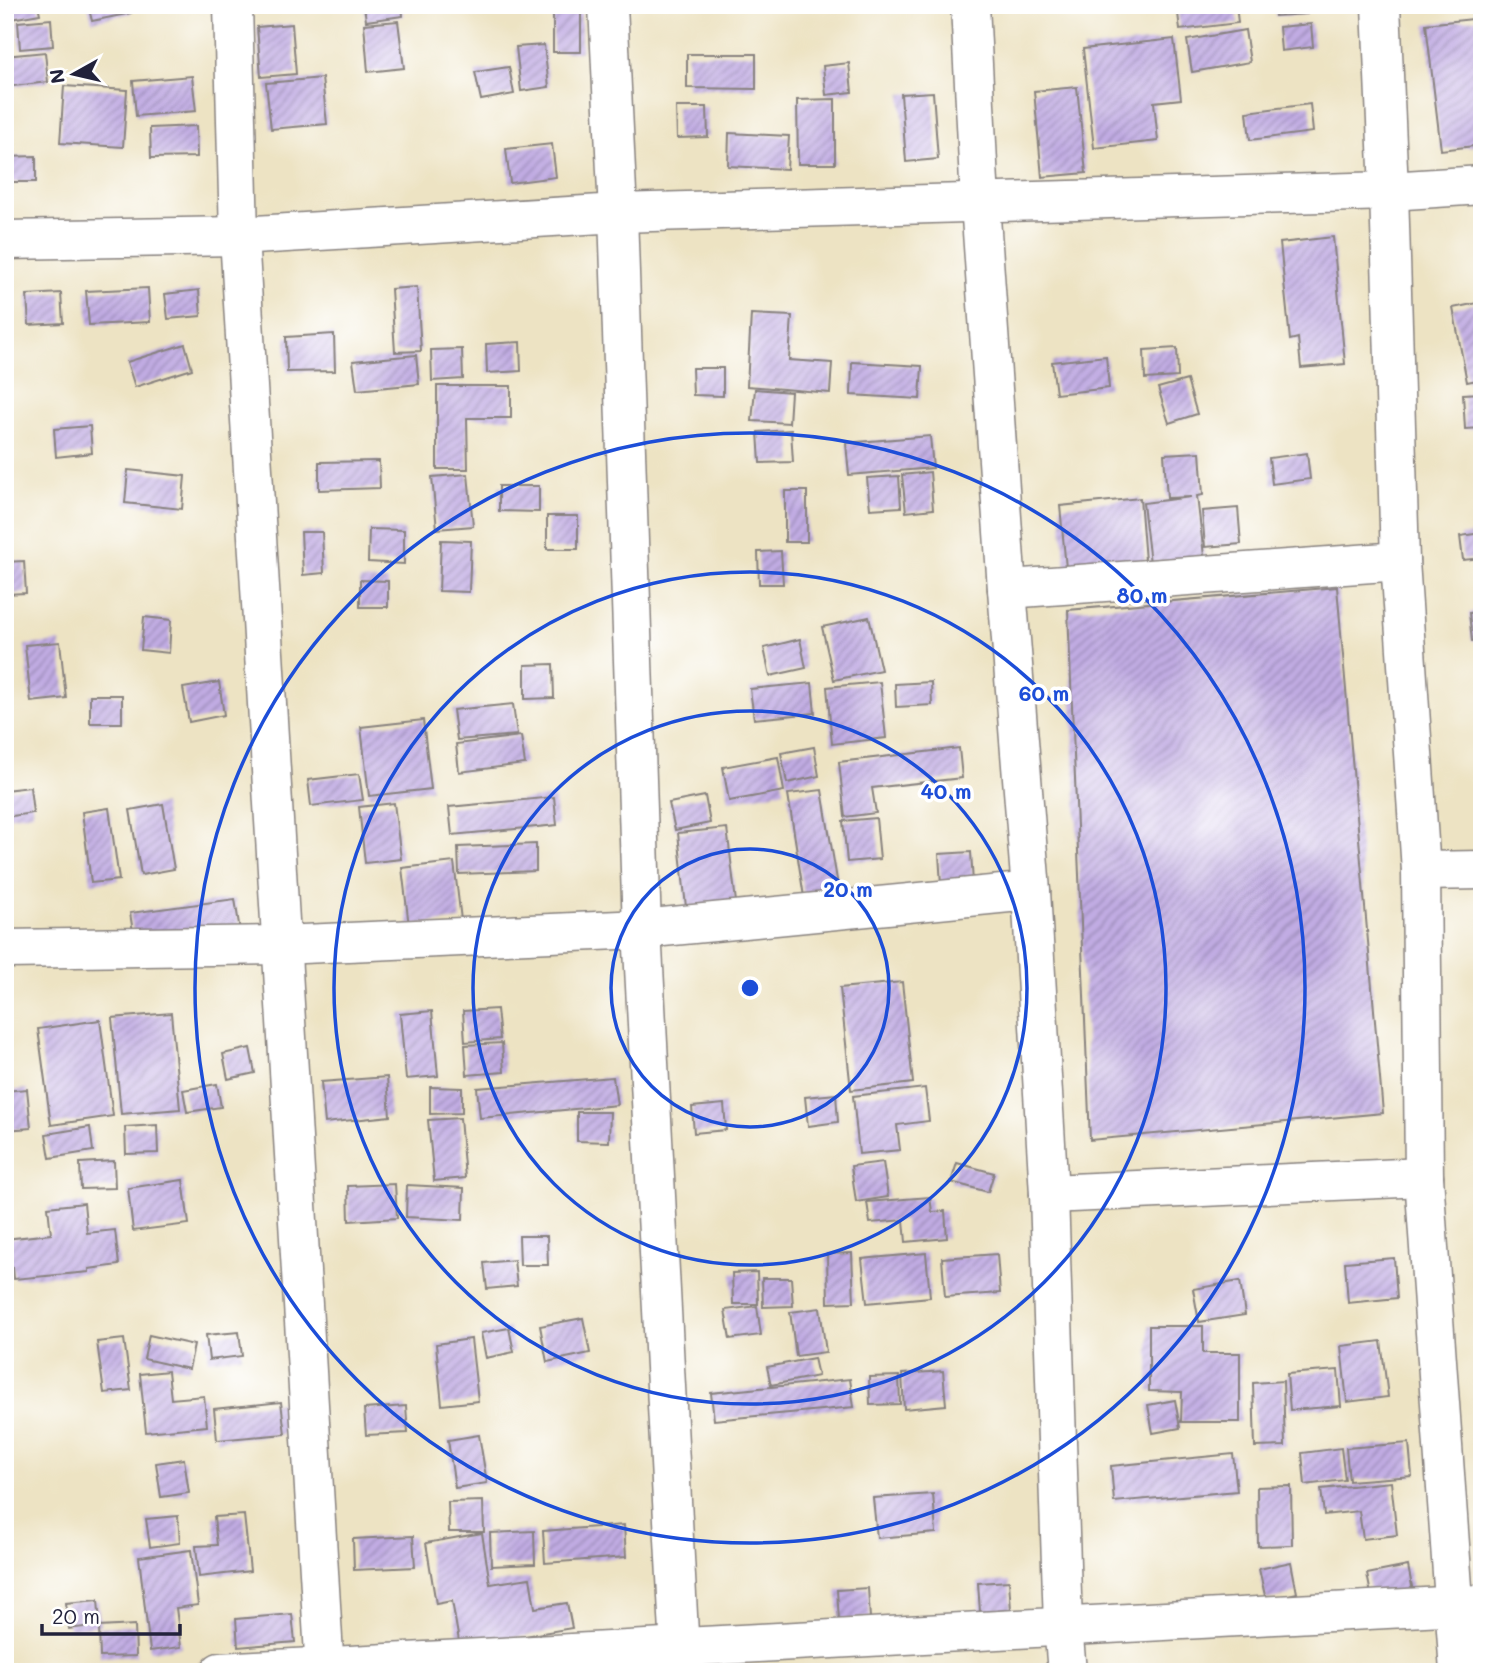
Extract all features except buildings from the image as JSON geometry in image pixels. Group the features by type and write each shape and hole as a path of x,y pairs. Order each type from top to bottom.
{"street":[{"path":"233,5 239,236 325,1669"},
{"path":"608,5 618,213 642,929 680,1659"},
{"path":"970,5 980,203 1031,891 1049,1194 1063,1626 1067,1672"},
{"path":"1381,5 1400,561 1422,872 1424,1177 1468,1605 1459,1672"},
{"path":"5,240 239,236 618,213 1389,191 1482,185"},
{"path":"1007,589 1400,561"},
{"path":"1422,872 1482,870"},
{"path":"5,949 280,945 642,929 1031,891"},
{"path":"1049,1194 1424,1177"},
{"path":"220,1672 680,1659 1063,1626 1468,1605"}]}
